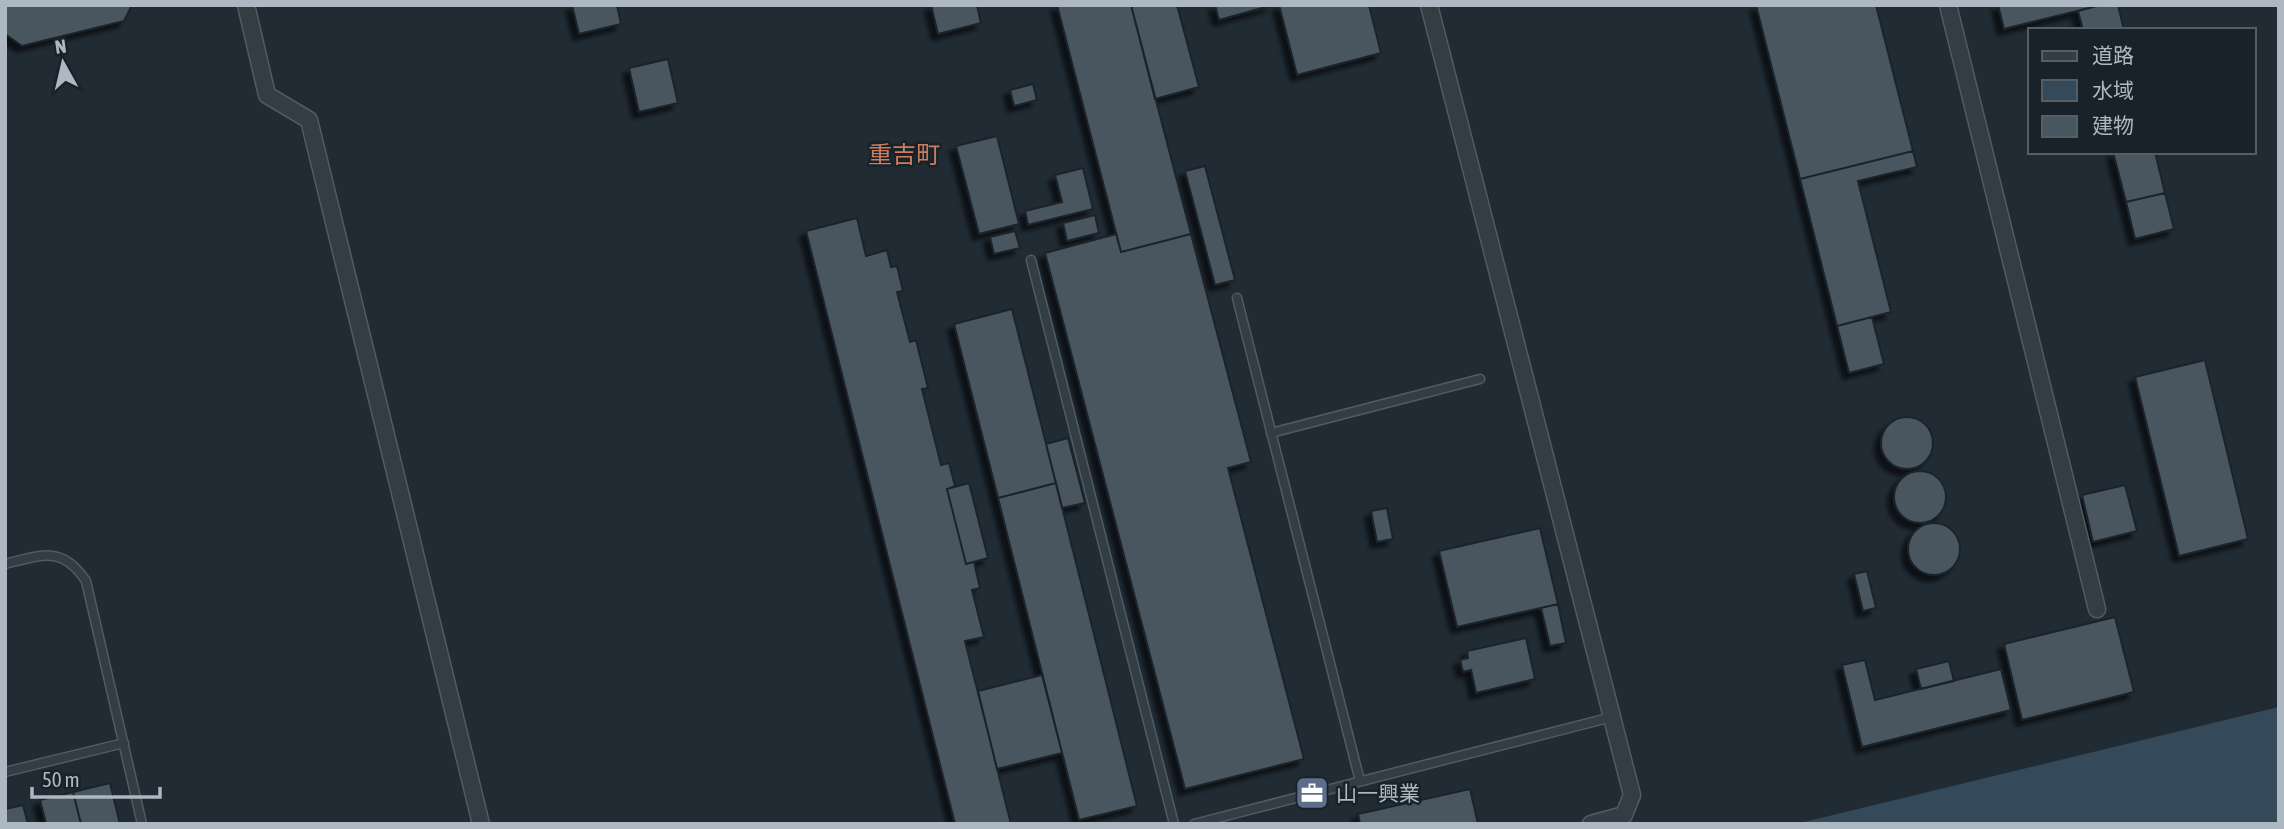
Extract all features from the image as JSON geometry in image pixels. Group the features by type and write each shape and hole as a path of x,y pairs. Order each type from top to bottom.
{"street":[{"path":"246,5 267,95 309,120 481,824"},
{"path":"1429,5 1632,795 1624,815 1591,824"},
{"path":"1948,5 2097,609"}],"lane":[{"path":"1031,260 1174,824"},
{"path":"1237,298 1360,781"},
{"path":"1271,433 1480,379"},
{"path":"5,564 48,554 64,558 77,567 86,581 142,824"},
{"path":"1194,824 1612,717"},
{"path":"5,772 124,743"}],"water":[{"path":"2279,707 2279,824 1796,824"}],"building":[{"path":"5,5 132,5 124,21 22,46 5,34"},
{"path":"572,5 617,5 621,24 579,34"},
{"path":"931,5 977,5 981,23 938,34"},
{"path":"1057,5 1131,5 1191,234 1121,252"},
{"path":"1131,5 1177,5 1199,87 1155,99"},
{"path":"1215,5 1273,5 1219,20"},
{"path":"1279,5 1369,5 1381,53 1297,75"},
{"path":"1756,5 1876,5 1913,151 1800,179"},
{"path":"1998,5 2101,5 2004,29"},
{"path":"2101,5 2118,5 2124,28 2082,28 2078,11"},
{"path":"668,59 678,103 639,112 629,68"},
{"path":"1033,84 1037,100 1014,106 1010,90"},
{"path":"997,136 1019,224 979,234 956,146"},
{"path":"1913,151 1917,167 1858,181 1891,312 1837,326 1800,179"},
{"path":"2114,154 2155,154 2165,193 2126,202"},
{"path":"1205,166 1235,280 1215,285 1185,171"},
{"path":"1083,168 1093,209 1028,225 1025,211 1062,202 1055,175"},
{"path":"2165,193 2174,229 2135,239 2126,202"},
{"path":"1095,215 1099,233 1067,241 1063,223"},
{"path":"857,218 866,256 887,250 891,267 897,266 903,291 897,292 910,342 916,340 928,388 922,389 941,465 949,463 955,486 947,489 966,564 974,562 980,588 972,590 984,637 965,641 1011,824 955,824 806,231"},
{"path":"1015,231 1020,248 994,254 990,237"},
{"path":"1116,234 1121,252 1191,234 1251,462 1228,468 1304,759 1185,789 1045,253"},
{"path":"1012,309 1056,483 998,498 954,324"},
{"path":"1872,317 1884,364 1849,373 1837,326"},
{"path":"2205,360 2248,539 2179,556 2135,377"},
{"path":"1907,417 1917,419 1925,425 1931,433 1931,453 1925,461 1917,467 1907,469 1897,467 1889,461 1883,453 1881,443 1883,433 1889,425 1897,419"},
{"path":"1068,438 1085,503 1062,508 1046,444"},
{"path":"1920,471 1930,473 1938,479 1944,487 1944,507 1938,515 1930,521 1920,523 1910,521 1902,515 1896,507 1894,497 1896,487 1902,479 1910,473"},
{"path":"969,483 988,558 966,564 947,489"},
{"path":"1056,483 1137,806 1079,820 998,498"},
{"path":"2125,485 2137,531 2093,542 2082,495"},
{"path":"1387,508 1393,539 1377,542 1371,511"},
{"path":"1934,523 1944,525 1952,531 1958,539 1958,559 1952,567 1944,573 1934,575 1924,573 1916,567 1910,559 1908,549 1910,539 1916,531 1924,525"},
{"path":"1540,528 1558,604 1457,627 1439,551"},
{"path":"1867,571 1876,608 1863,611 1854,574"},
{"path":"1558,604 1566,643 1550,646 1541,608"},
{"path":"2115,617 2134,692 2022,720 2004,644"},
{"path":"1526,638 1535,679 1476,693 1471,670 1463,672 1460,660 1468,658 1467,651"},
{"path":"1865,660 1875,700 2001,669 2011,710 1862,747 1842,665"},
{"path":"1949,661 1954,681 1921,689 1916,669"},
{"path":"1042,675 1062,753 997,769 978,691"},
{"path":"110,783 120,824 81,824 73,792"},
{"path":"1470,789 1478,824 1360,824 1358,814"},
{"path":"73,792 81,824 46,824 40,800"},
{"path":"23,805 28,824 5,824 5,809"}],"place":[{"name":"山一興業","path":"1312,793"}],"district":[{"name":"重吉町","path":"904,154"}]}
